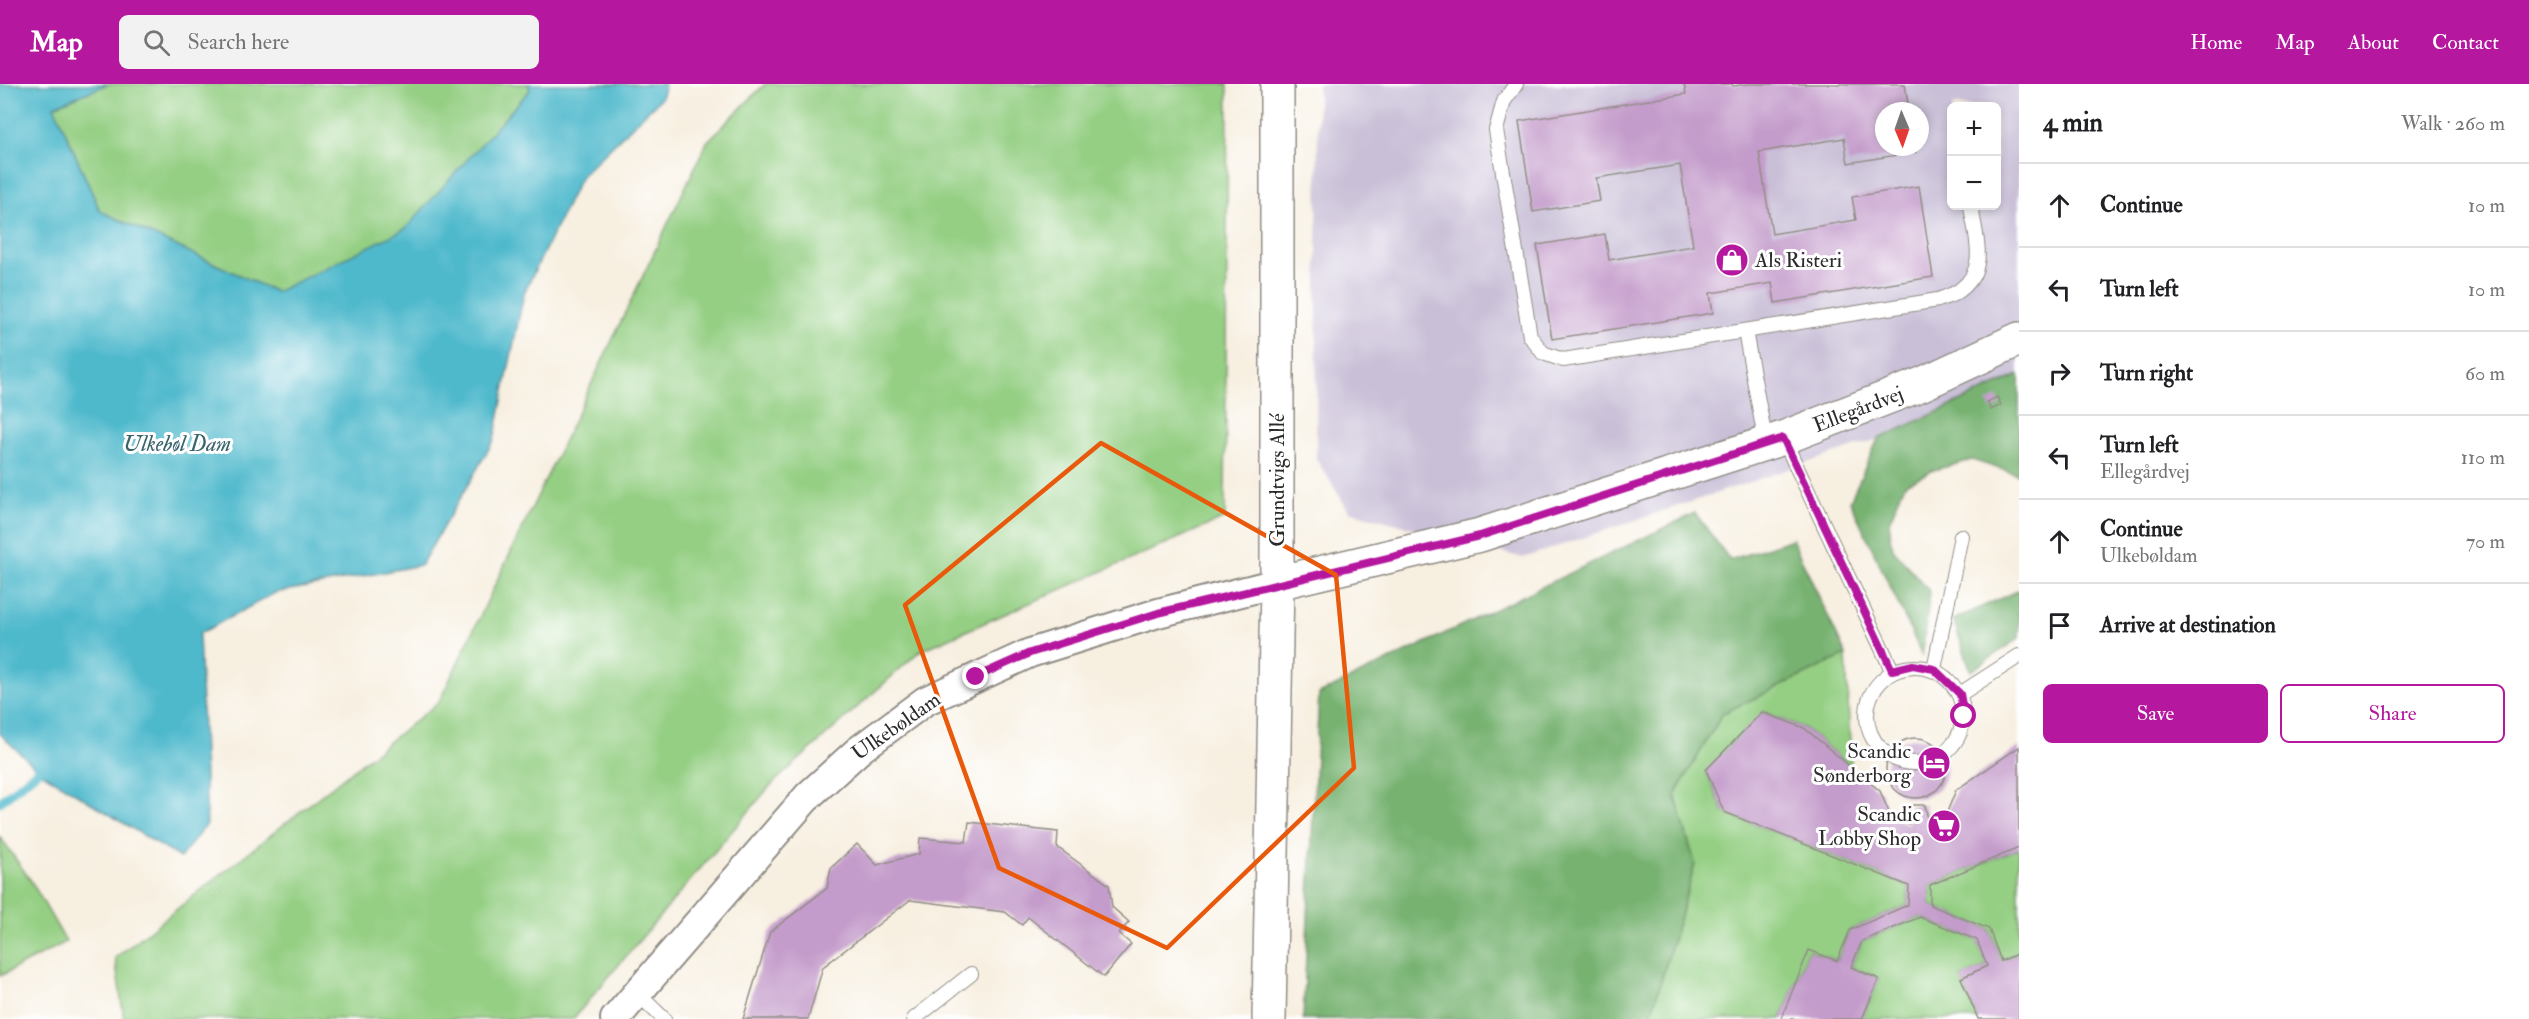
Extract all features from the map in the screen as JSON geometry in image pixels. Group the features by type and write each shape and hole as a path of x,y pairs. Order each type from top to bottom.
{"street":[{"name":"Grundtvigs Allé","path":"1269,1019 1277,584 1277,84"},
{"name":"Ellegårdvej","path":"1277,584 1480,536 1774,441 1922,384 2019,339"},
{"name":"Ulkebøldam","path":"615,1019 808,796 859,750 925,701 1030,653 1158,613 1277,584"}],"lane":[{"path":"1516,84 1504,101 1496,130 1530,336 1543,352 1563,360 1938,300 1960,290 1972,278 1980,262 1972,210"},
{"path":"1745,331 1774,441 1892,670"},
{"path":"1934,669 1961,536"},
{"path":"1960,694 2019,656"},
{"path":"1913,665 1934,669 1960,694 1964,716 1958,738 1943,755 1922,764 1899,761 1879,749 1868,729 1866,706 1875,685 1892,670 1913,665"},
{"path":"914,1019 971,974"},
{"path":"637,993 664,1019"}],"highlighted area":[{"path":"1101,443 1336,575 1354,768 1167,948 999,868 905,605"}],"shaded area":[{"path":"1318,84 2019,84 2019,375 1878,439 1523,558 1349,511 1316,459"}],"green space":[{"path":"108,84 528,84 530,90 406,229 276,292 100,211 54,106"},
{"path":"765,84 1228,84 1225,518 920,651 771,785 573,1019 124,1019 115,958 439,702 707,142"},
{"path":"2019,375 2019,475 1972,460 1934,470 1905,484 1889,522 1893,549 1930,592 1922,655 1850,501 1878,439"},
{"path":"1695,513 1730,560 1792,539 1846,655 1723,713 1675,795 1695,864 1650,1019 1303,1019 1319,694"},
{"path":"2019,590 2019,638 1971,671 1953,620"},
{"path":"1846,655 1851,767 1804,728 1763,712 1706,771 1724,812 1909,886 1908,905 1850,930 1837,961 1809,950 1781,1019 1650,1019 1695,864 1675,795 1723,713"},
{"path":"0,837 31,881 66,942 0,976"},
{"path":"2019,848 2019,953 2001,961 1989,929 1930,905 1930,885"},
{"path":"1920,917 1977,940 1987,966 1961,978 1978,1019 1862,1019 1879,979 1851,967 1862,941"}],"water":[{"name":"Ulkebøl Dam","path":"0,84 108,84 54,106 100,211 276,292 405,229 530,90 528,84 665,84 661,98 581,176 524,293 494,440 421,565 275,593 199,634 207,824 180,858 39,771 0,734"}],"building":[{"path":"1684,84 1732,84 1733,86 1748,84 1905,84 1908,102 1875,102 1875,156 1891,156 1848,163 1844,138 1759,152 1772,234 1856,220 1852,197 1919,186 1933,277 1775,303 1772,283 1710,293 1713,313 1552,339 1537,245 1605,234 1609,260 1693,246 1680,165 1596,178 1600,201 1533,212 1519,121 1686,94"},
{"path":"1997,397 2001,405 1991,410 1987,402"},
{"path":"1762,712 1804,728 1880,791 1891,817 1908,824 1906,809 1913,805 1925,805 1929,824 1945,817 1956,790 2019,747 2019,848 1930,885 1930,905 1989,929 2001,961 2019,953 2019,1019 1978,1019 1961,978 1987,966 1977,940 1920,917 1862,941 1851,967 1879,979 1862,1019 1781,1019 1809,950 1837,961 1850,930 1908,905 1909,886 1724,812 1706,770"},
{"path":"1916,738 1933,743 1941,751 1946,768 1941,785 1933,793 1916,798 1899,793 1891,785 1886,768 1891,751 1899,743"},
{"path":"969,822 1058,832 1057,847 1109,885 1112,907 1129,922 1119,934 1131,944 1104,977 1028,917 1022,925 1005,912 910,900 823,967 808,1019 743,1019 770,932 827,888 831,868 857,844 877,865 919,854 920,838 966,842"}],"waterway":[{"path":"0,802 48,762"}],"place":[{"name":"Als Risteri","path":"1732,260"},
{"name":"Scandic Sønderborg","path":"1934,763"},
{"name":"Scandic Lobby Shop","path":"1944,826"}],"route":[{"path":"976,677 1030,653 1158,613 1480,536 1783,438 1892,670 1913,665 1934,669 1960,694 1964,716"}]}
